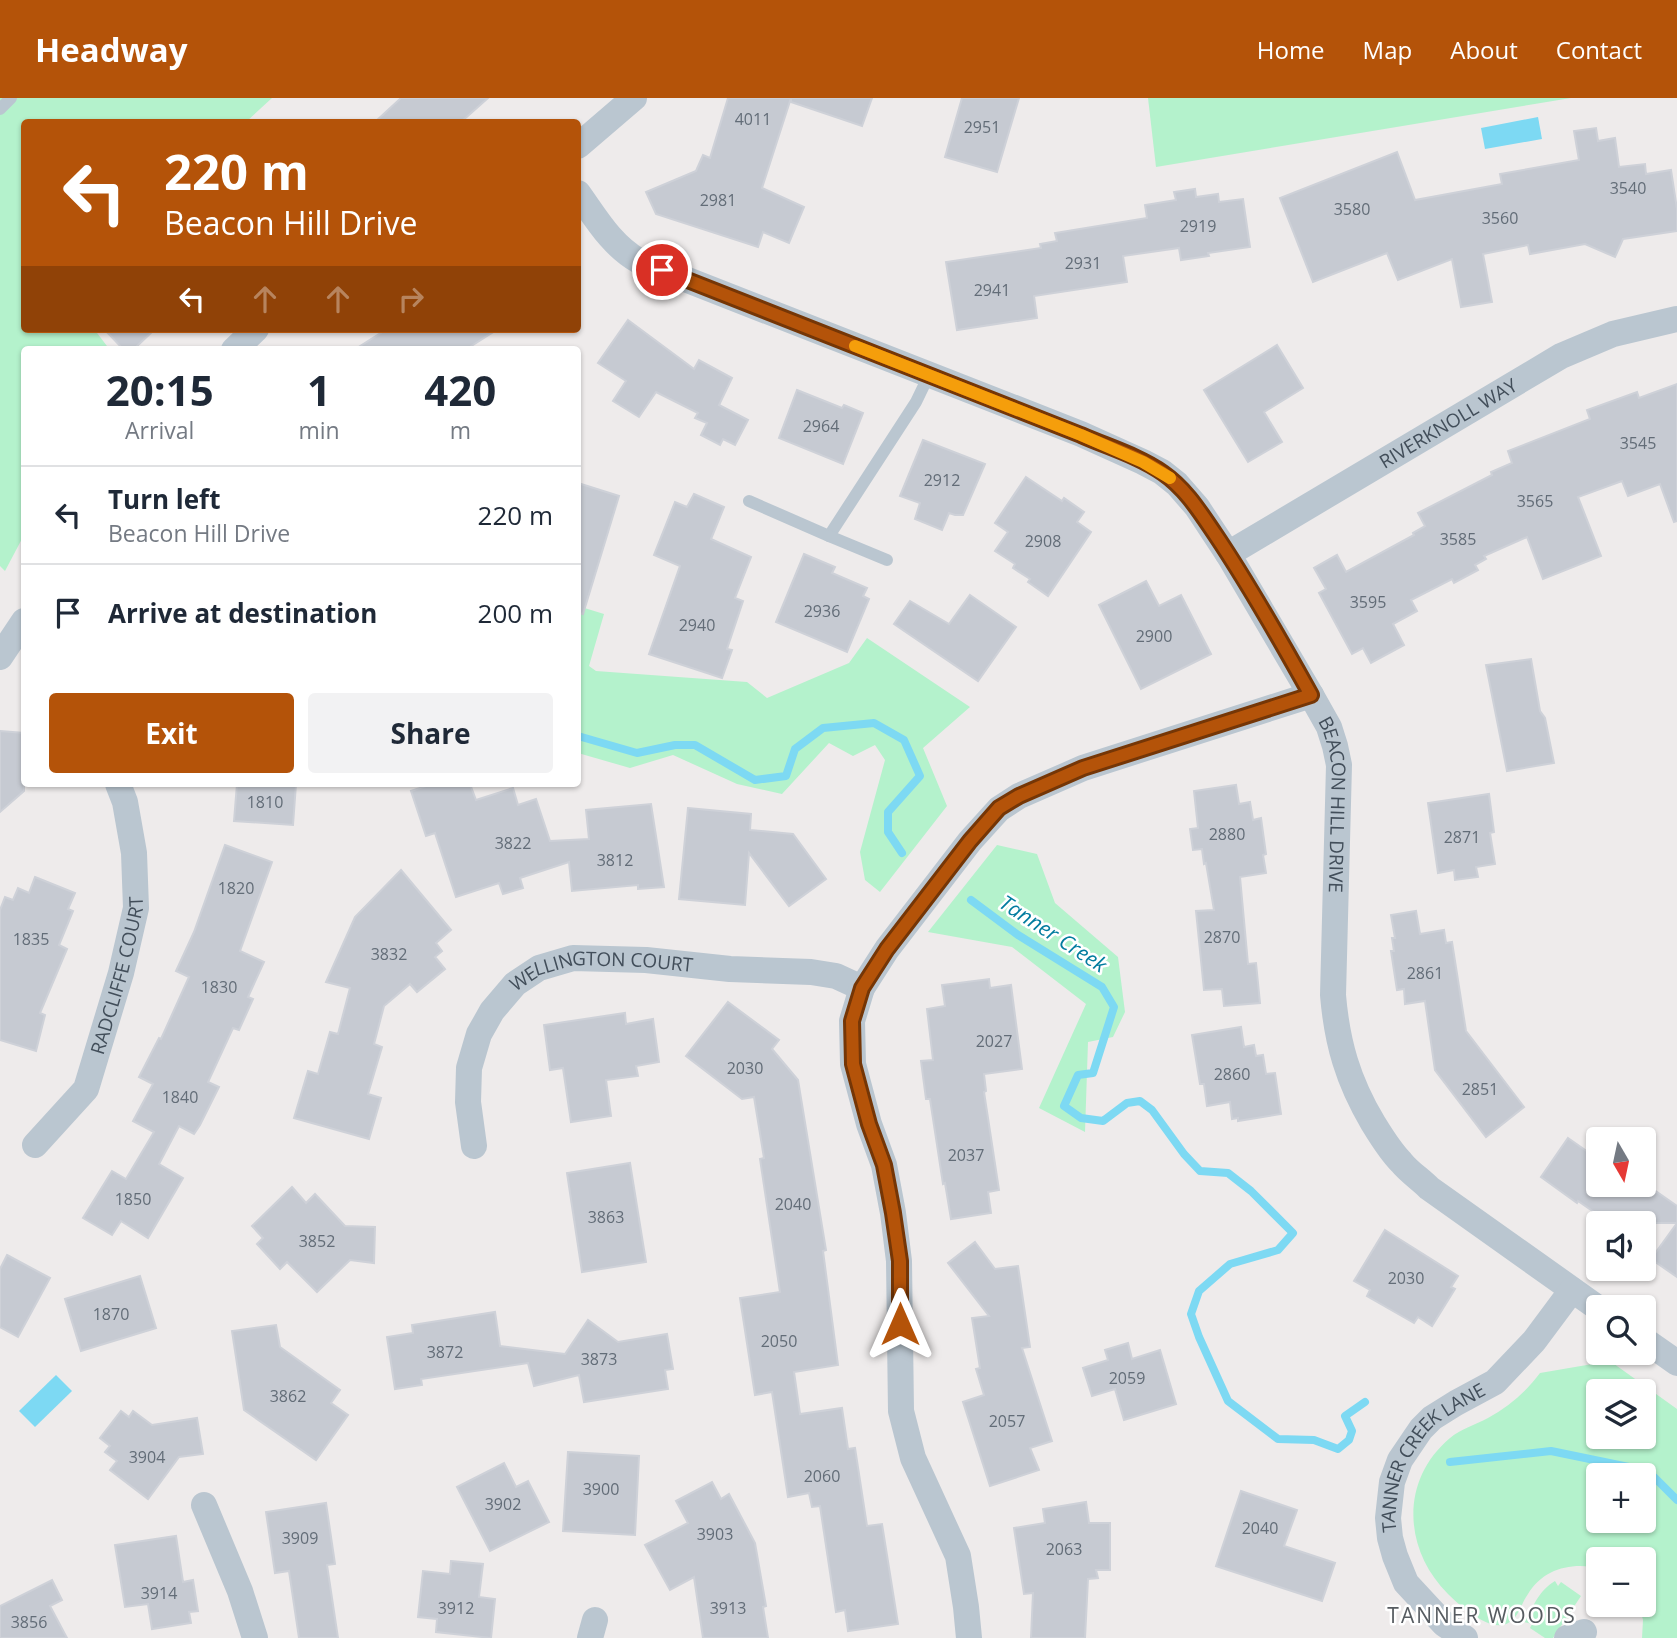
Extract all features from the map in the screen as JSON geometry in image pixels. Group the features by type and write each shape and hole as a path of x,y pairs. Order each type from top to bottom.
{"street":[{"path":"581,143 635,98"},
{"name":"BEACON HILL DRIVE","path":"581,197 609,236 625,253 639,261 1081,435 1143,462 1177,484 1197,507 1228,554 1329,727 1335,746 1339,765 1333,995 1339,1042 1354,1087 1378,1131 1401,1162 1429,1188 1586,1300"},
{"name":"RIVERKNOLL WAY","path":"1228,554 1561,356 1613,334 1677,319"},
{"path":"238,346 252,333"},
{"path":"11,656 21,629"},
{"path":"969,1638 958,1556 913,1458 901,1411 900,1261 884,1165 869,1124 853,1064 852,1021 862,988 887,949 963,849 999,808 1019,796 1083,768 1311,695"},
{"name":"RADCLIFFE COURT","path":"35,1145 86,1089 121,973 136,908 134,853 119,787"},
{"name":"WELLINGTON COURT","path":"474,1146 468,1102 469,1068 479,1034 492,1011 515,984 539,968 573,958 646,960 730,969 811,972 836,976 862,988"},
{"name":"TANNER CREEK LANE","path":"1465,1638 1444,1624 1401,1575 1390,1538 1388,1518 1392,1482 1400,1460 1432,1418 1495,1382 1534,1341 1572,1290"},
{"path":"1656,1348 1677,1363"},
{"path":"204,1505 240,1591 255,1638"}],"lane":[{"path":"0,109 11,98"},
{"path":"829,536 916,402 929,375"},
{"path":"749,501 887,560"}],"green space":[{"path":"0,98 272,98 249,119 21,119 21,333 97,333 107,346 21,346 21,541 5,571 0,566"},
{"path":"1148,98 1571,98 1156,167"},
{"path":"581,607 604,614 589,666 596,671 747,682 767,698 849,663 867,638 970,707 923,748 947,806 880,892 865,880 860,852 885,760 875,745 853,756 829,743 782,794 737,784 673,755 630,768 581,754"},
{"path":"997,845 1037,854 1055,903 1118,957 1125,1012 1113,1037 1088,1042 1085,1132 1039,1108 1086,1004 1012,947 928,932"},
{"path":"1587,1365 1616,1365 1635,1379 1586,1379 1586,1449 1656,1449 1656,1394 1677,1409 1677,1638 1642,1638 1642,1617 1656,1617 1656,1547 1586,1547 1586,1566 1558,1569 1541,1579 1525,1598 1512,1621 1502,1625 1488,1623 1473,1615 1453,1599 1433,1576 1422,1557 1413,1515 1422,1474 1434,1455 1450,1438 1510,1404 1540,1373"},
{"path":"1555,1581 1558,1586 1561,1582 1581,1596 1553,1638 1545,1638 1530,1628 1532,1624 1524,1622 1540,1594"}],"water":[{"path":"1538,117 1542,139 1485,149 1481,128"},
{"path":"56,1375 72,1391 35,1427 19,1411"}],"building":[{"path":"401,98 488,98 464,119 378,119"},
{"path":"728,98 791,98 762,188 804,207 789,243 763,232 758,247 656,214 646,192 696,171 703,155 710,158"},
{"path":"791,98 872,98 862,126 791,102"},
{"path":"962,98 1019,98 997,172 945,157"},
{"path":"1596,128 1598,141 1615,138 1619,167 1645,164 1646,174 1671,170 1677,209 1677,231 1623,239 1615,257 1585,244 1530,254 1528,245 1483,254 1492,302 1461,307 1452,259 1398,280 1387,253 1313,282 1280,198 1397,152 1415,200 1502,184 1500,174 1579,160 1574,131"},
{"path":"1195,189 1196,197 1218,194 1219,202 1243,199 1250,247 1181,260 1179,248 1123,256 1127,282 1034,296 1037,318 957,330 946,262 1041,248 1040,244 1057,241 1055,233 1147,218 1145,205 1176,200 1174,192"},
{"path":"628,320 694,369 699,360 732,378 719,405 748,420 735,445 723,439 720,445 701,435 707,423 695,418 698,413 656,392 639,417 613,401 626,381 598,363"},
{"path":"108,333 151,333 137,346 120,346"},
{"path":"381,333 492,333 471,346 360,346"},
{"path":"1277,345 1303,388 1264,412 1282,442 1248,462 1204,390"},
{"path":"1677,384 1677,521 1674,522 1660,484 1628,496 1622,481 1578,497 1601,556 1543,579 1527,537 1484,556 1486,559 1475,565 1478,570 1454,583 1452,579 1411,600 1417,611 1393,624 1404,645 1371,663 1363,648 1352,654 1319,593 1326,589 1314,568 1337,555 1346,572 1414,535 1413,533 1425,526 1418,513 1512,463 1508,451 1590,419 1587,410 1637,392 1639,398"},
{"path":"797,390 842,408 844,405 863,413 843,464 779,438"},
{"path":"923,440 985,464 963,515 949,513 942,530 915,519 920,503 900,496"},
{"path":"1026,477 1084,512 1077,522 1091,532 1048,596 1013,568 1015,564 995,551 1008,532 995,523"},
{"path":"581,484 619,496 581,614"},
{"path":"694,494 724,507 711,539 751,557 735,598 743,601 727,649 732,650 722,678 649,654 680,566 654,555 675,502 687,507"},
{"path":"804,554 835,567 832,573 867,588 863,596 869,599 847,652 776,622"},
{"path":"1146,581 1159,606 1181,595 1211,654 1141,689 1099,605"},
{"path":"970,595 1016,627 978,681 894,624 910,601 949,624"},
{"path":"1531,659 1540,711 1545,718 1554,763 1507,771 1486,665"},
{"path":"0,731 21,733 21,787 24,787 24,791 0,812"},
{"path":"1236,785 1239,804 1250,802 1253,820 1261,818 1266,854 1263,855 1266,873 1240,877 1248,964 1256,963 1260,1003 1224,1006 1222,989 1204,990 1196,911 1214,910 1202,849 1193,850 1190,829 1198,828 1194,791"},
{"path":"237,787 296,787 293,825 234,821"},
{"path":"423,787 471,787 476,800 513,788 518,805 536,799 550,841 589,839 586,810 651,804 664,887 638,889 638,885 572,891 569,862 520,878 523,888 503,894 499,883 456,897 435,833 426,836 411,791"},
{"path":"1489,794 1494,832 1490,833 1495,864 1476,867 1478,877 1455,880 1454,870 1438,873 1428,803"},
{"path":"688,808 751,814 750,830 793,834 826,879 789,906 749,853 745,905 679,899"},
{"path":"225,845 272,862 240,951 264,962 248,997 253,999 239,1030 233,1028 208,1082 219,1087 200,1125 194,1134 179,1126 159,1164 183,1178 148,1238 121,1221 112,1235 83,1218 112,1171 126,1179 154,1132 133,1121 153,1084 139,1077 159,1038 161,1039 189,977 176,971 194,932"},
{"path":"401,870 451,930 436,943 442,951 435,957 445,969 417,992 410,984 384,1006 374,1044 382,1047 368,1094 381,1098 369,1139 294,1118 308,1071 318,1074 330,1032 338,1034 350,988 326,982 355,917"},
{"path":"35,877 75,893 68,909 73,911 59,945 67,949 40,1013 45,1015 36,1051 0,1040 0,910 5,897 13,900 18,888 29,893"},
{"path":"1416,911 1420,934 1444,930 1446,943 1452,942 1466,1031 1524,1107 1486,1137 1435,1070 1425,1001 1405,1004 1404,989 1397,990 1391,951 1394,951 1392,938 1395,938 1391,915"},
{"path":"989,979 990,988 1011,985 1022,1069 984,1074 984,1092 999,1190 988,1192 991,1213 951,1219 930,1099 926,1099 921,1061 933,1060 927,1009 945,1006 942,985"},
{"path":"728,1002 779,1040 772,1049 798,1080 826,1250 823,1251 838,1365 794,1372 800,1414 842,1408 848,1449 855,1448 867,1526 882,1524 898,1624 848,1631 845,1610 836,1612 820,1506 812,1507 809,1493 788,1497 772,1392 755,1395 740,1298 780,1292 760,1159 764,1158 754,1097 742,1099 686,1056"},
{"path":"625,1013 626,1024 653,1019 659,1062 636,1066 638,1076 606,1080 611,1116 571,1122 563,1068 550,1070 544,1025"},
{"path":"1241,1027 1244,1047 1254,1045 1256,1056 1263,1055 1266,1074 1275,1073 1281,1114 1238,1121 1238,1118 1232,1119 1230,1102 1207,1106 1204,1084 1200,1084 1192,1035"},
{"path":"1568,1138 1586,1151 1586,1197 1656,1197 1656,1191 1677,1206 1677,1223 1656,1223 1656,1211 1592,1211 1541,1177"},
{"path":"630,1163 646,1262 582,1272 567,1173"},
{"path":"292,1187 306,1203 315,1194 345,1226 375,1227 374,1263 350,1260 317,1292 287,1262 280,1269 257,1244 263,1238 252,1226"},
{"path":"1677,1223 1677,1277 1656,1262 1656,1252"},
{"path":"1385,1230 1458,1276 1451,1287 1455,1289 1432,1326 1418,1317 1414,1323 1367,1296 1370,1290 1354,1281"},
{"path":"975,1242 995,1269 1018,1266 1030,1347 1022,1348 1052,1441 1030,1448 1039,1470 990,1486 963,1402 984,1395 976,1369 980,1368 972,1318 989,1316 948,1263"},
{"path":"7,1255 50,1278 18,1337 0,1327 0,1269"},
{"path":"140,1276 156,1328 81,1351 65,1299"},
{"path":"495,1312 500,1346 565,1354 588,1320 618,1342 667,1334 673,1369 665,1370 668,1389 584,1402 579,1375 534,1386 528,1363 421,1379 422,1385 395,1389 387,1337 413,1333 412,1325"},
{"path":"276,1325 280,1347 340,1390 331,1403 348,1415 316,1460 244,1410 232,1331"},
{"path":"1128,1343 1132,1359 1160,1350 1176,1404 1124,1420 1115,1389 1092,1396 1083,1368 1108,1360 1105,1350"},
{"path":"121,1411 129,1417 133,1411 152,1425 197,1418 203,1454 179,1457 148,1499 110,1470 117,1461 105,1452 110,1446 100,1438"},
{"path":"568,1452 639,1456 635,1535 563,1531"},
{"path":"504,1463 516,1487 528,1481 549,1522 490,1551 457,1487"},
{"path":"712,1482 721,1499 729,1494 755,1543 766,1606 763,1607 768,1638 703,1638 694,1577 670,1590 645,1545 688,1523 676,1501"},
{"path":"1241,1491 1297,1510 1284,1546 1335,1563 1322,1601 1216,1566"},
{"path":"1086,1502 1089,1523 1110,1523 1110,1570 1096,1570 1098,1578 1088,1579 1085,1638 1031,1638 1033,1593 1024,1594 1014,1528 1045,1523 1043,1509"},
{"path":"326,1503 335,1564 327,1565 338,1638 299,1638 289,1571 275,1573 266,1512"},
{"path":"176,1536 183,1582 193,1580 198,1611 189,1612 191,1623 152,1629 148,1604 125,1607 115,1545"},
{"path":"451,1561 483,1564 479,1597 495,1599 491,1638 436,1632 437,1619 418,1617 423,1571 450,1574"},
{"path":"52,1580 62,1600 50,1606 67,1638 0,1638 0,1606"}],"waterway":[{"name":"Tanner Creek","path":"581,737 637,753 675,745 695,745 755,780 786,776 795,749 823,728 874,723 904,740 920,776 888,812 888,832 902,853"},
{"name":"Tanner Creek","path":"971,900 1018,935 1102,987 1114,1007 1093,1073 1078,1075 1064,1106 1081,1118 1103,1121 1127,1103 1140,1101 1152,1110 1200,1171 1228,1173 1251,1191 1293,1233 1278,1250 1230,1264 1199,1291 1191,1314 1228,1401 1278,1439 1314,1440 1338,1449 1349,1440 1352,1431 1345,1416 1365,1402"},
{"name":"Tanner Creek","path":"1450,1462 1551,1451 1648,1471 1677,1500"}],"slow traffic":[{"path":"855,346 1081,435 1143,462 1170,478"}],"district":[{"name":"TANNER WOODS","path":"1482,1616"}],"route":[{"path":"662,270 1081,435 1162,472 1177,484 1197,507 1220,541 1311,695 1083,768 1019,796 999,808 970,841 887,949 862,988 852,1021 853,1064 869,1124 884,1165 893,1213 900,1261 900,1324"}]}
